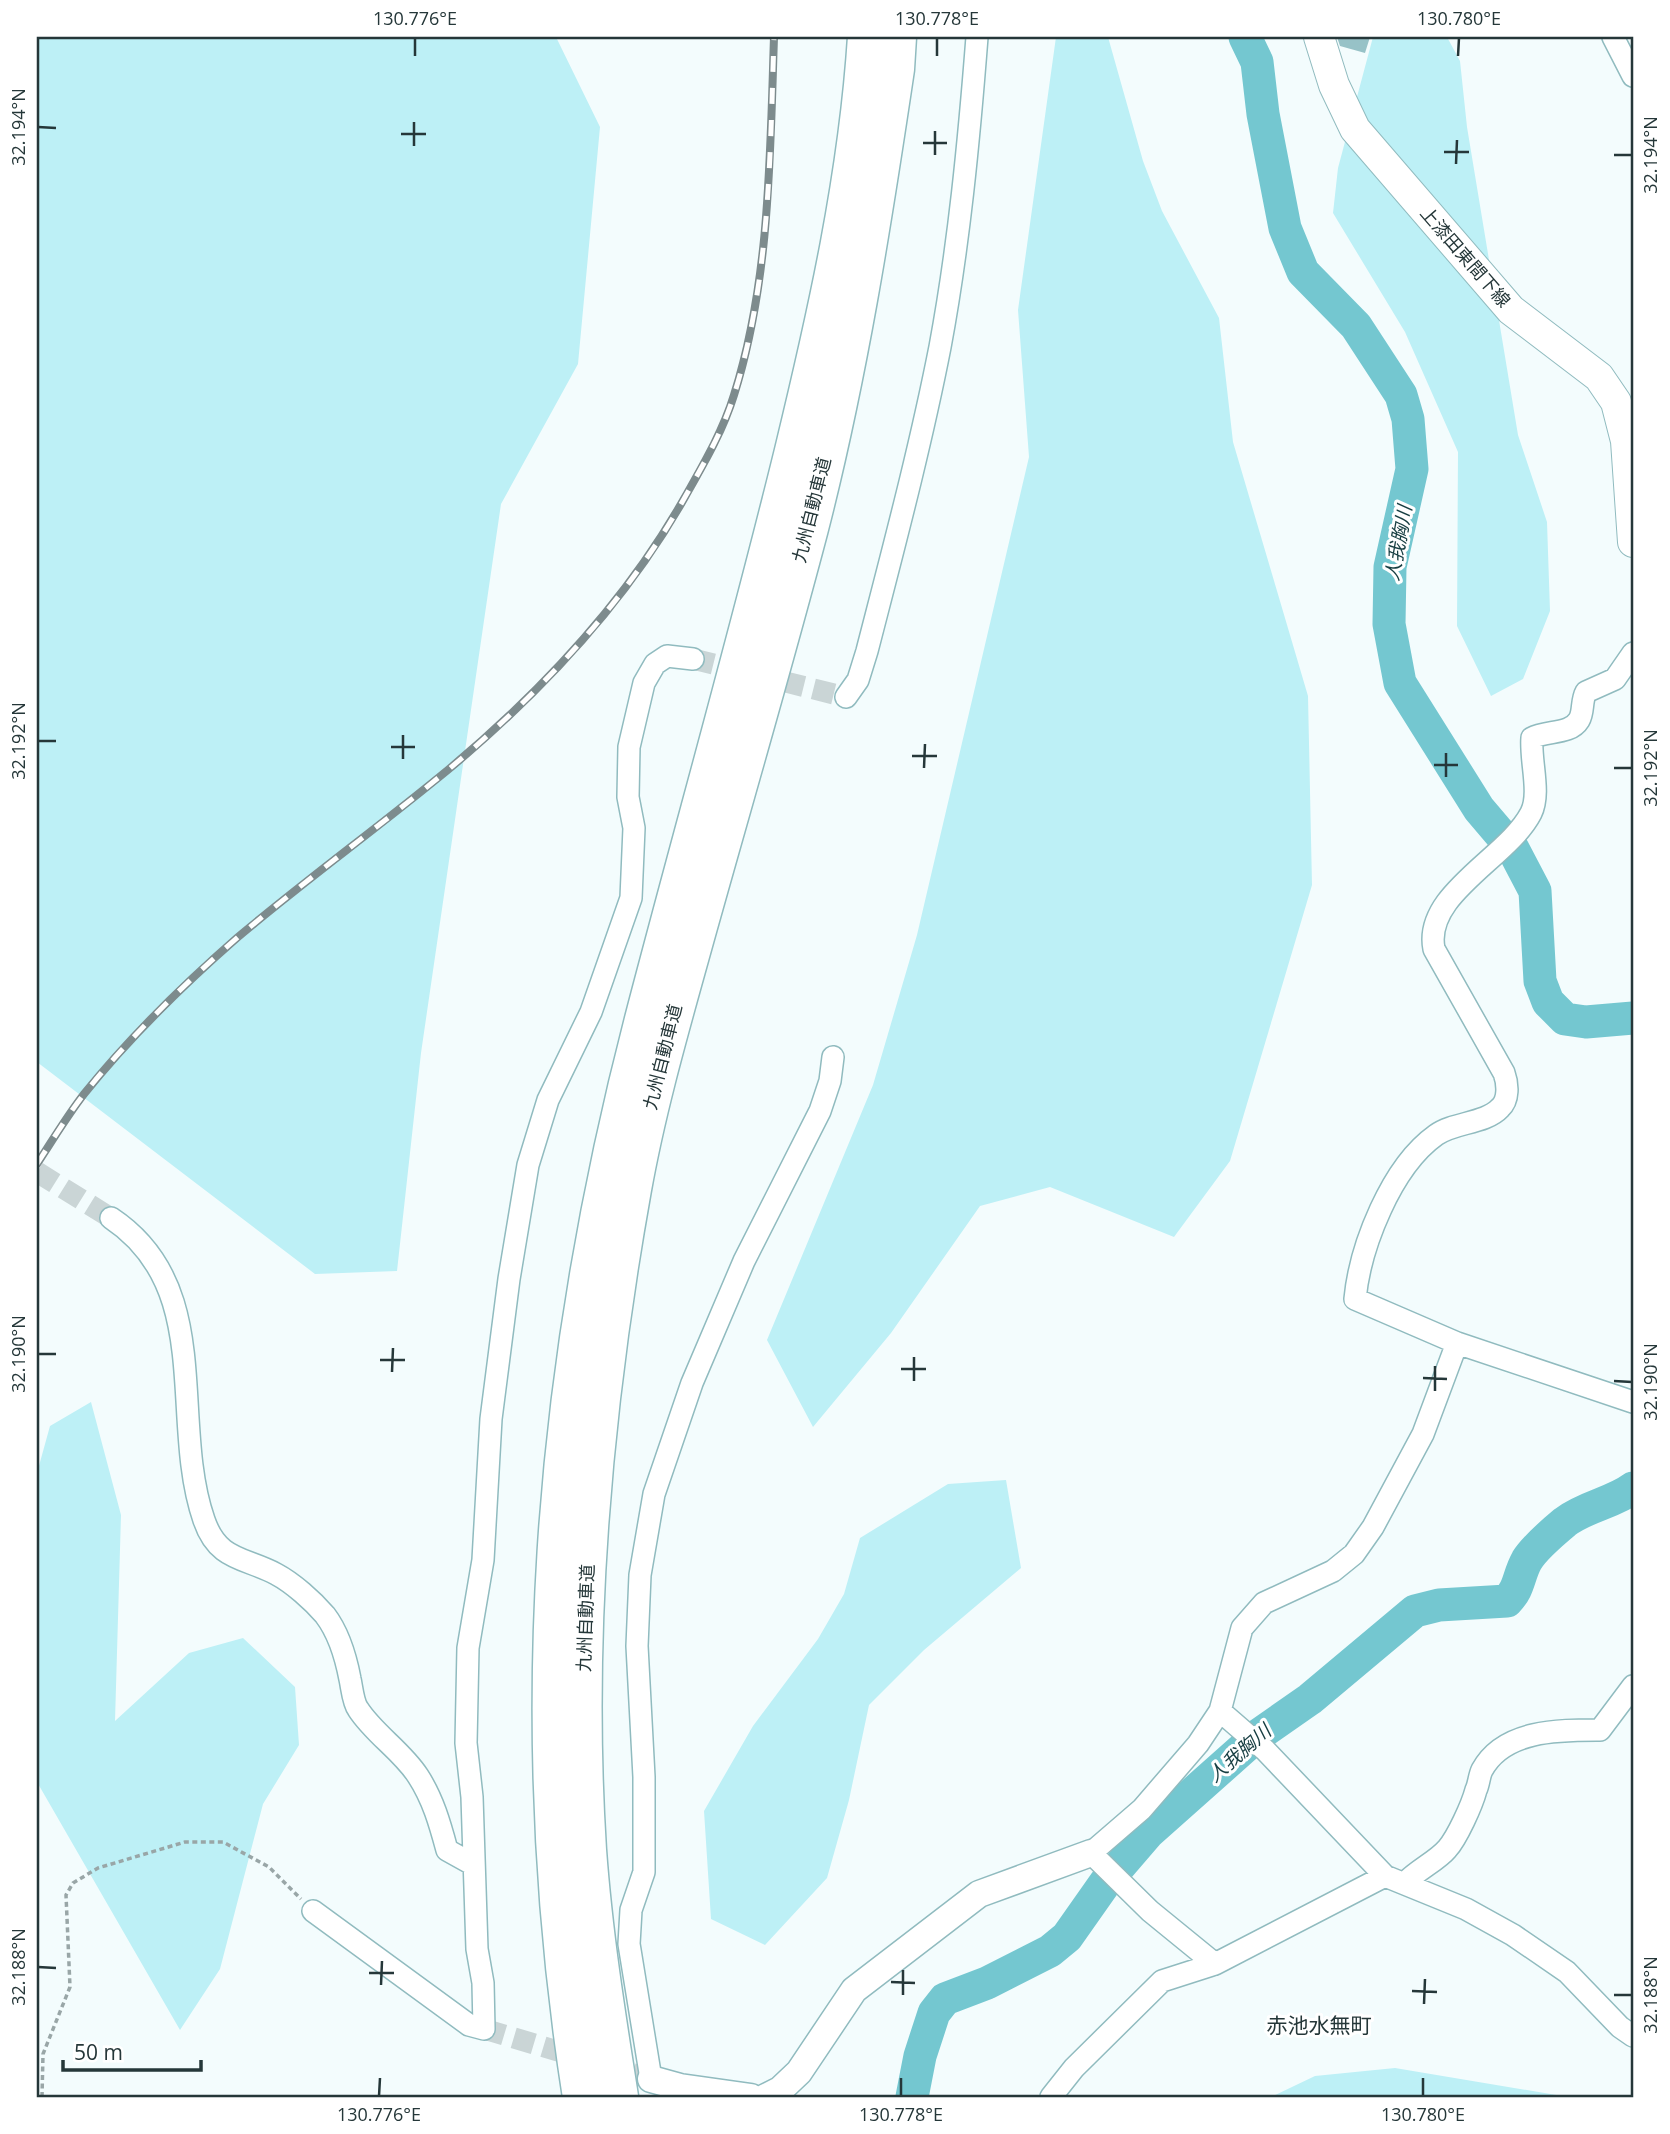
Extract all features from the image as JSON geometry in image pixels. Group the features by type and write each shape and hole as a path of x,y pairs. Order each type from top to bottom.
{"highway":[{"name":"九州自動車道","path":"582,2097 564,1967 554,1846 550,1707 555,1555 575,1353 606,1180 642,1027 710,781 832,293 867,37"},
{"name":"九州自動車道","path":"635,2088 602,1991 587,1851 583,1708 587,1559 606,1358 636,1171 674,1011 810,524 861,297 895,69 897,37"}],"main road":[{"name":"上漆田東間下線","path":"1319,37 1334,85 1356,129 1511,310 1599,377 1616,402 1626,441 1633,542"}],"street":[{"path":"846,697 858,680 867,651 915,461 940,346 959,219 977,37"},
{"path":"1613,37 1633,76"},
{"path":"1633,653 1615,679 1586,692 1581,717 1575,724 1532,738 1534,795 1530,817 1443,906 1434,929 1434,949 1504,1073 1508,1084 1505,1098 1501,1108 1491,1114 1434,1136 1404,1167 1379,1215 1360,1265 1355,1299 1457,1343 1633,1402"},
{"path":"313,1911 469,2025 484,2029 483,1983 477,1949 467,1743 468,1648 484,1560 493,1406 528,1165 548,1100 591,1012 631,898 635,828 628,797 629,747 644,683 654,664 667,656 693,659"},
{"path":"751,2097 680,2087 635,2088 629,1944 631,1910 644,1872 644,1777 637,1646 640,1575 654,1494 692,1382 744,1261 820,1111 830,1081 833,1056"},
{"path":"111,1217 131,1231 147,1248 177,1309 183,1336 196,1490 204,1521 216,1547 257,1568 276,1574 325,1616 347,1663 356,1708 417,1775 434,1806 447,1850 474,1865"},
{"path":"766,2097 780,2090 799,2072 854,1990 979,1894 1091,1853 1142,1809 1198,1744 1220,1711 1242,1628 1264,1604 1334,1571 1354,1554 1373,1528 1423,1434 1457,1343"},
{"path":"1051,2097 1074,2068 1162,1981 1215,1964 1419,1868 1447,1850 1476,1792 1482,1770 1496,1752 1523,1738 1555,1730 1600,1730 1633,1686"},
{"path":"1220,1711 1265,1750 1395,1879 1466,1909 1513,1935 1567,1972 1620,2027 1633,2036"},
{"path":"1091,1853 1150,1911 1215,1964"}],"path":[{"path":"42,2097 43,2053 70,1986 66,1895 73,1883 98,1868 185,1842 223,1842 269,1867 313,1911"}],"shaded area":[{"path":"37,37 556,37 600,127 578,364 501,504 421,1053 397,1271 315,1274 37,1062"},
{"path":"1056,37 1108,37 1143,161 1162,211 1219,318 1233,442 1308,696 1312,885 1230,1161 1174,1237 1050,1187 980,1206 891,1333 813,1427 767,1340 873,1085 917,935 1029,457 1018,310"},
{"path":"1373,37 1447,37 1460,61 1467,127 1518,435 1547,522 1550,611 1523,679 1491,696 1457,626 1458,452 1405,332 1333,213 1338,168"},
{"path":"91,1402 121,1515 115,1721 189,1653 243,1638 295,1687 299,1745 263,1804 220,1969 180,2030 37,1782 37,1473 50,1426"},
{"path":"1006,1480 1021,1568 924,1650 869,1705 849,1800 827,1878 765,1945 711,1919 704,1811 753,1726 818,1639 844,1594 860,1538 948,1484"},
{"path":"1395,2068 1568,2097 1271,2097 1315,2076"}],"building":[{"path":"1337,37 1370,37 1365,53 1340,46"}],"waterway":[{"name":"人我胸川","path":"1245,37 1257,62 1263,114 1285,228 1303,272 1356,326 1401,395 1408,419 1412,469 1390,567 1389,624 1400,683 1479,809 1513,849 1535,891 1540,981 1548,1002 1565,1019 1586,1022 1633,1018"},
{"name":"人我胸川","path":"912,2097 920,2056 934,2013 945,1999 987,1983 1050,1951 1067,1937 1105,1883 1148,1833 1257,1736 1310,1699 1415,1611 1439,1605 1507,1601 1527,1560 1550,1535 1573,1517 1633,1488"}],"tunnel":[{"path":"693,659 846,697"},
{"path":"37,1172 111,1218"},
{"path":"484,2029 651,2079"}],"railway":[{"path":"37,1164 84,1094 158,1012 238,937 449,769 516,709 549,677 609,609 662,536 718,435 734,395 746,352 755,308 766,218 774,37"}],"district":[{"name":"赤池水無町","path":"1319,2026"}]}
